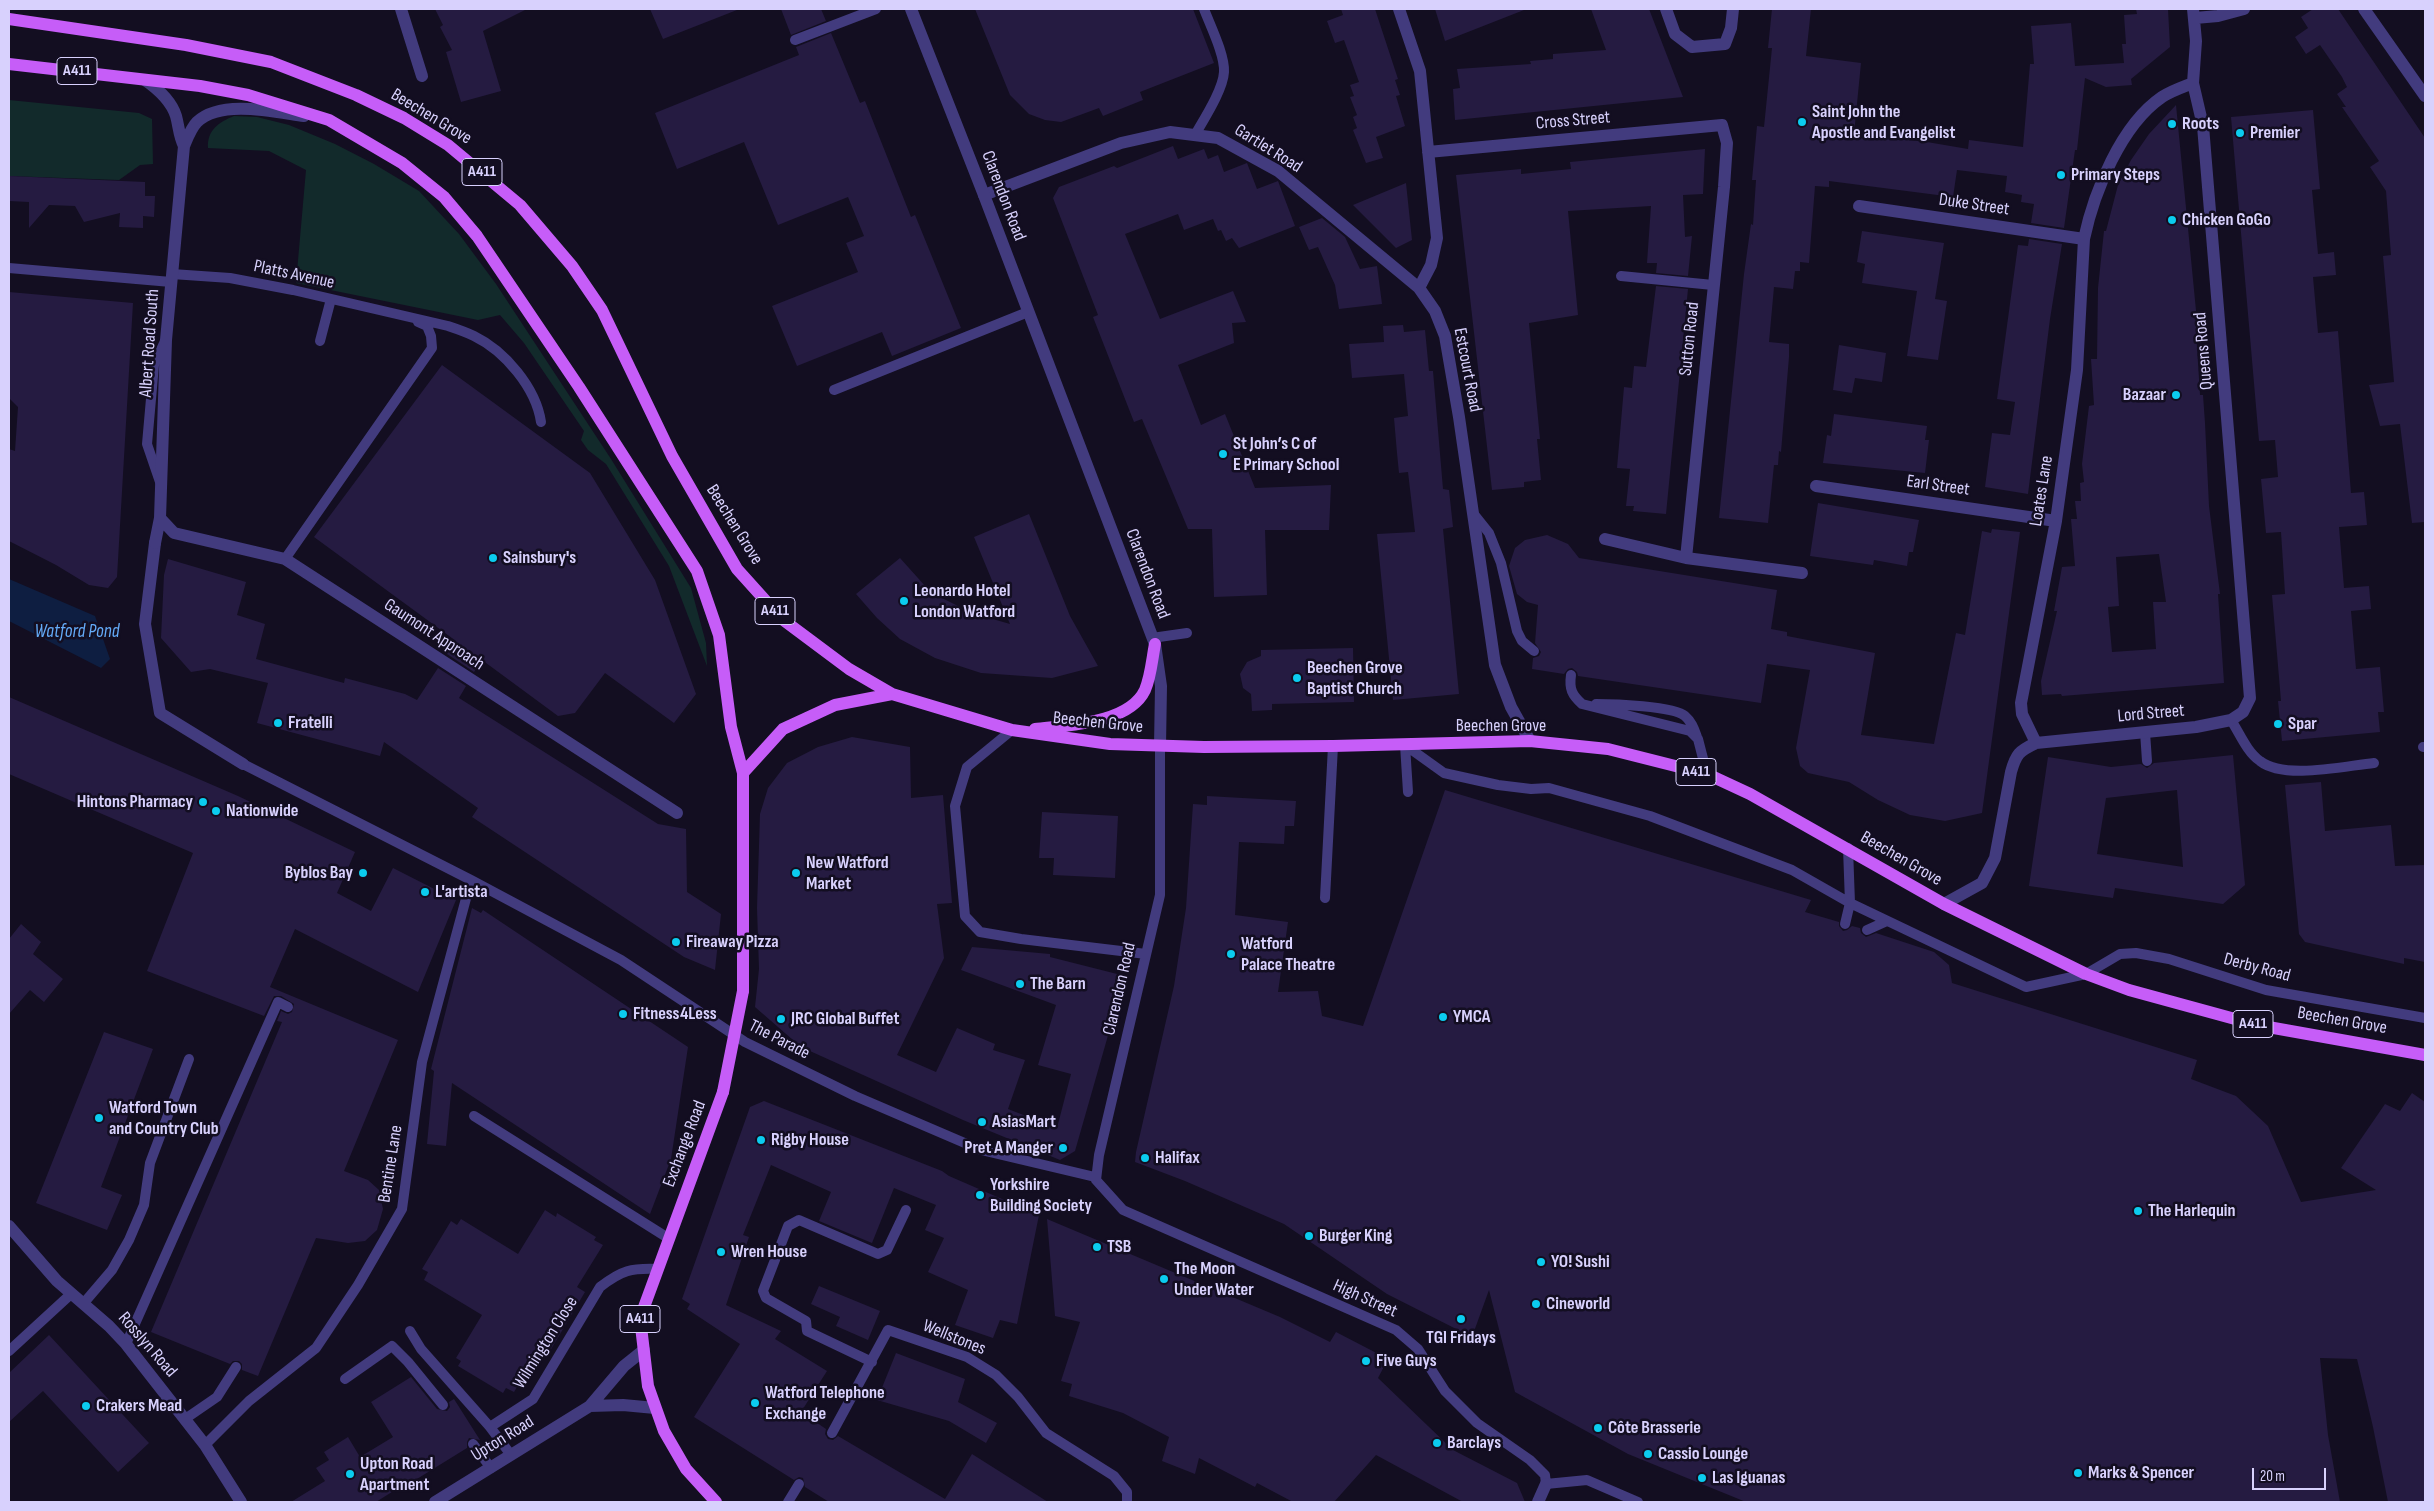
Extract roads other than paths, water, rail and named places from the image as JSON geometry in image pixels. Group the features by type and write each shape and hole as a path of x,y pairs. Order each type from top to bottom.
{"main road":[{"name":"Beechen Grove","path":"9,19 186,45 271,62 356,95 404,118 448,145 520,205 572,266 602,310 672,456 737,569 782,619 849,669 892,694 1013,731 1110,744 1160,746 1334,746 1530,741 1608,749 1707,774 1750,794 1944,904 2086,974 2129,990 2257,1025 2425,1055"},
{"name":"A411","path":"9,64 200,86 248,95 329,120 402,164 444,197 477,236 512,285 697,571 719,635 731,727 743,773"},
{"path":"1013,731 1112,717 1129,707 1144,692 1150,674 1153,641"},
{"name":"A411","path":"743,773 783,729 834,705 892,694"},
{"name":"Exchange Road","path":"716,1502 686,1469 664,1431 648,1386 640,1318 723,1092 743,991 743,773"}],"street":[{"path":"401,9 422,76"},
{"name":"Clarendon Road","path":"911,9 984,195 1153,641 1161,686 1160,746"},
{"path":"1399,9 1420,71 1437,238 1431,265 1419,288"},
{"path":"1666,9 1675,34 1692,48 1725,44 1731,28 1733,9"},
{"path":"2194,13 2218,16 2244,9"},
{"path":"2364,9 2425,96"},
{"name":"Queens Road","path":"2194,13 2196,42 2193,83 2204,144 2251,691 2243,712 2231,720"},
{"name":"Albert Road South","path":"145,80 168,100 176,115 178,133 184,146"},
{"name":"Loates Lane","path":"2036,743 2022,714 2022,703 2056,521 2077,370 2084,239 2088,217 2098,191 2126,136 2138,120 2162,97 2193,83"},
{"name":"Albert Road South","path":"243,764 160,713 145,624 160,518 166,340 184,146 197,122 208,115 225,111 245,108 329,120"},
{"name":"Cross Street","path":"1428,152 1722,125"},
{"name":"Sutton Road","path":"1686,558 1728,143 1722,125"},
{"name":"Gartlet Road","path":"984,195 1121,143 1170,132 1218,138 1278,171 1419,288"},
{"name":"Duke Street","path":"1860,206 2084,239"},
{"name":"Estcourt Road","path":"1419,288 1435,311 1445,336 1494,665 1511,707 1530,741"},
{"name":"Earl Street","path":"1816,486 2056,521"},
{"name":"Gaumont Approach","path":"160,518 174,533 285,559 677,813"},
{"path":"1605,539 1686,558 1802,573"},
{"name":"Lord Street","path":"2036,743 2196,727 2231,720"},
{"path":"1944,904 1982,883 1995,858 2015,759 2021,750 2036,743"},
{"name":"Rosslyn Road","path":"9,1226 57,1281 126,1344 205,1445 241,1502"},
{"name":"Upton Road","path":"435,1502 590,1406 624,1366 644,1350"},
{"path":"590,1406 622,1405 655,1408"},
{"path":"1538,1502 1546,1484"}],"lane":[{"path":"795,40 876,9"},
{"path":"1195,135 1218,91 1224,72 1220,54 1204,9"},
{"name":"Platts Avenue","path":"9,268 171,278 230,278 408,317"},
{"path":"1621,276 1713,285"},
{"path":"320,342 331,299"},
{"path":"834,390 1028,312"},
{"path":"408,317 473,335 491,346 510,365 526,386 538,406 541,422"},
{"path":"285,559 432,348 428,326 408,317"},
{"path":"1472,512 1489,533 1501,563 1517,631 1522,641 1534,652"},
{"path":"1153,641 1187,633"},
{"path":"1571,675 1570,686 1573,696 1582,704 1690,731 1698,739 1707,774"},
{"path":"2231,720 2253,756 2271,767 2287,771 2374,763"},
{"path":"1013,731 967,767 955,806 965,916 980,932 1021,939 1146,954"},
{"path":"2145,732 2147,761"},
{"path":"1405,745 1408,792"},
{"name":"Derby Road","path":"1405,745 1444,773 1498,785 1531,789 1549,788 1650,816 1792,870 1850,903 2026,987 2086,974 2120,954 2136,953 2168,959 2266,990 2425,1018"},
{"name":"Clarendon Road","path":"1096,1178 1160,895 1160,746"},
{"path":"1325,898 1334,746"},
{"name":"The Parade","path":"243,764 471,880 621,960 746,1042 855,1096 980,1150 1096,1178"},
{"path":"1845,924 1850,903 1848,848"},
{"name":"Bentine Lane","path":"205,1445 249,1401 316,1348 358,1285 402,1209 422,1062 471,880"},
{"path":"1867,930 1887,921"},
{"path":"126,1344 278,1002 288,1007"},
{"path":"83,1304 112,1270 129,1240 144,1205 150,1163 189,1059"},
{"path":"474,1116 668,1238"},
{"name":"High Street","path":"1096,1178 1124,1210 1396,1330 1418,1349 1445,1391 1477,1423 1530,1460 1545,1475 1546,1484"},
{"path":"872,1362 807,1331 806,1321 766,1298 763,1291 788,1226 799,1220 878,1254 888,1250 906,1210"},
{"name":"Wilmington Close","path":"490,1427 533,1399 600,1287 615,1276 632,1268 658,1269"},
{"path":"9,1351 71,1294"},
{"name":"Wellstones","path":"832,1433 888,1330 967,1357 996,1375 1018,1398 1046,1433 1114,1476 1127,1492 1127,1502"},
{"path":"410,1331 421,1349 490,1427 511,1455"},
{"path":"346,1379 392,1346 408,1362 443,1405"},
{"path":"186,1419 217,1397 236,1367"},
{"path":"473,1444 491,1468"},
{"path":"1546,1484 1587,1480 1638,1502"},
{"path":"788,1502 799,1484"}],"water":[{"name":"Watford Pond","path":"9,579 95,616 110,659 101,668 9,621"}],"place":[{"name":"Saint John the Apostle and Evangelist","path":"1802,122"},
{"name":"Roots","path":"2172,124"},
{"name":"Premier","path":"2240,133"},
{"name":"Primary Steps","path":"2061,175"},
{"name":"Chicken GoGo","path":"2172,220"},
{"name":"Bazaar","path":"2176,395"},
{"name":"St John’s C of E Primary School","path":"1223,454"},
{"name":"Sainsbury's","path":"493,558"},
{"name":"Leonardo Hotel London Watford","path":"904,601"},
{"name":"Beechen Grove Baptist Church","path":"1297,678"},
{"name":"Fratelli","path":"278,723"},
{"name":"Spar","path":"2278,724"},
{"name":"Hintons Pharmacy","path":"203,802"},
{"name":"Nationwide","path":"216,811"},
{"name":"Byblos Bay","path":"363,873"},
{"name":"New Watford Market","path":"796,873"},
{"name":"L'artista","path":"425,892"},
{"name":"Fireaway Pizza","path":"676,942"},
{"name":"Watford Palace Theatre","path":"1231,954"},
{"name":"The Barn","path":"1020,984"},
{"name":"Fitness4Less","path":"623,1014"},
{"name":"YMCA","path":"1443,1017"},
{"name":"JRC Global Buffet","path":"781,1019"},
{"name":"Watford Town and Country Club","path":"99,1118"},
{"name":"AsiasMart","path":"982,1122"},
{"name":"Rigby House","path":"761,1140"},
{"name":"Pret A Manger","path":"1063,1148"},
{"name":"Halifax","path":"1145,1158"},
{"name":"Yorkshire Building Society","path":"980,1195"},
{"name":"The Harlequin","path":"2138,1211"},
{"name":"Burger King","path":"1309,1236"},
{"name":"TSB","path":"1097,1247"},
{"name":"Wren House","path":"721,1252"},
{"name":"YO! Sushi","path":"1541,1262"},
{"name":"The Moon Under Water","path":"1164,1279"},
{"name":"Cineworld","path":"1536,1304"},
{"name":"TGI Fridays","path":"1461,1319"},
{"name":"Five Guys","path":"1366,1361"},
{"name":"Watford Telephone Exchange","path":"755,1403"},
{"name":"Crakers Mead","path":"86,1406"},
{"name":"Côte Brasserie","path":"1598,1428"},
{"name":"Barclays","path":"1437,1443"},
{"name":"Cassio Lounge","path":"1648,1454"},
{"name":"Marks & Spencer","path":"2078,1473"},
{"name":"Upton Road Apartment","path":"350,1474"},
{"name":"Las Iguanas","path":"1702,1478"}]}
